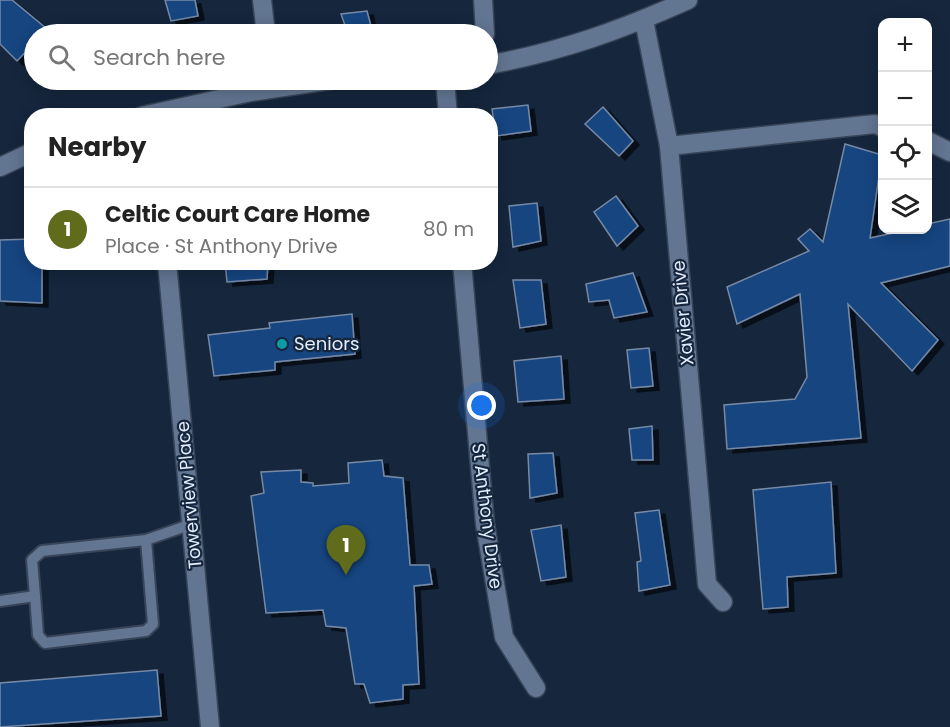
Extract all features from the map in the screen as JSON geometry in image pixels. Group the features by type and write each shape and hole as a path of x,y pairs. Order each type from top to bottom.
{"street":[{"path":"262,0 265,24"},
{"path":"483,0 484,24"},
{"path":"498,63 568,48 644,20 688,0"},
{"name":"Xavier Drive","path":"644,20 669,146 707,584 723,602"},
{"path":"176,108 247,90"},
{"path":"446,90 447,108"},
{"path":"669,146 874,124 879,126"},
{"path":"932,143 950,152"},
{"path":"0,166 24,156"},
{"name":"Towerview Place","path":"168,270 210,727"},
{"name":"St Anthony Drive","path":"463,270 485,524 504,638 536,688"}],"lane":[{"path":"146,540 153,624 146,631 45,643 38,635 32,560 42,551 146,540 192,524"},
{"path":"0,601 35,596"}],"building":[{"path":"0,0 12,0 41,24 24,24 24,54 17,61 0,44"},
{"path":"165,0 195,0 198,16 171,21"},
{"path":"367,11 370,24 344,24 341,14"},
{"path":"528,105 531,131 498,136 498,108"},
{"path":"603,107 633,141 619,156 585,124"},
{"path":"845,144 878,154 878,183 870,238 888,234 932,234 932,223 950,219 950,266 881,283 938,340 912,371 848,304 861,438 727,449 724,405 795,399 807,377 800,294 737,324 727,287 809,251 798,239 810,229 823,242"},
{"path":"616,196 638,226 617,246 594,212"},
{"path":"537,203 541,241 513,247 509,206"},
{"path":"24,239 24,270 42,270 42,303 0,301 0,240"},
{"path":"226,270 268,270 267,279 227,282"},
{"path":"633,273 647,312 614,318 609,300 589,302 586,284"},
{"path":"513,280 541,280 546,324 520,328"},
{"name":"Seniors","path":"352,314 355,354 275,362 275,370 214,376 208,335 270,328 269,323"},
{"path":"649,348 653,386 631,388 627,350"},
{"path":"561,356 564,399 518,402 514,361"},
{"path":"652,426 653,460 632,460 629,429"},
{"path":"553,453 557,493 530,498 528,454"},
{"path":"382,460 384,476 403,478 410,565 429,565 432,584 414,586 419,684 403,685 403,699 370,703 364,684 355,684 346,628 326,626 323,610 266,613 251,496 264,493 261,472 301,470 301,482 313,483 313,486 349,483 348,463"},
{"path":"831,482 836,573 787,577 788,607 763,609 753,490"},
{"path":"659,510 670,585 639,591 637,562 641,561 635,513"},
{"path":"561,525 566,577 541,581 531,530"},
{"path":"157,670 161,716 0,727 0,683"}],"place":[{"name":"Seniors","path":"282,344"},
{"name":"Celtic Court Care Home","path":"346,575"}]}
